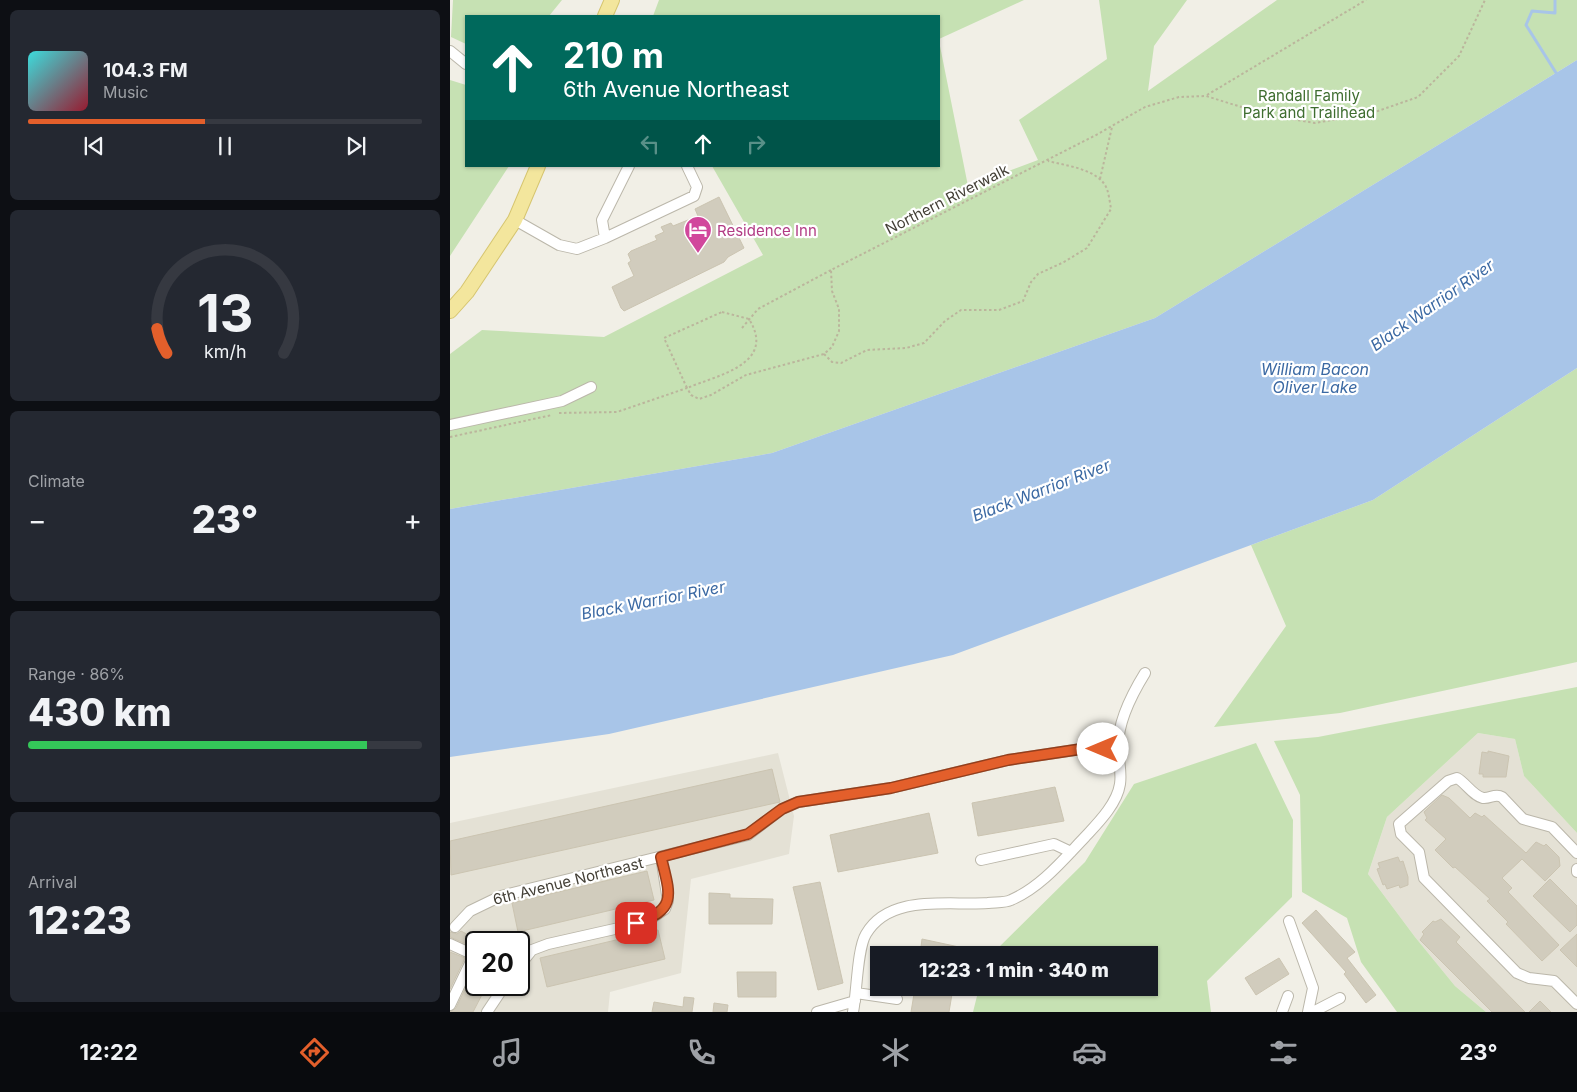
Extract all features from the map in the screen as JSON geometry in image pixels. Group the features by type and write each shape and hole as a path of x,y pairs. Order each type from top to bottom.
{"main road":[{"path":"605,15 612,0"},
{"path":"450,311 467,292 515,220 538,167"}],"street":[{"path":"450,51 465,63"},
{"path":"605,238 602,220 628,167"},
{"path":"515,220 559,245 577,249 605,238 694,196 697,187 687,167"},
{"path":"450,425 562,401 591,387"},
{"path":"853,1012 862,943 874,924 884,916 908,906 933,903 972,904 1010,901 1042,882 1102,817 1116,796 1120,785 1121,773 1118,751 1120,732 1131,695 1145,673"},
{"name":"6th Avenue Northeast","path":"456,927 470,911 501,896 748,834 782,809 798,802 891,788 1008,760 1088,748 1118,751"},
{"path":"1577,854 1552,827 1523,819 1498,795 1484,798 1479,797 1457,778 1448,781 1399,824 1401,834 1419,852 1424,878 1517,973 1529,978 1554,981 1577,1004"},
{"path":"981,860 1054,844 1068,855"},
{"name":"6th Avenue Northeast","path":"530,952 548,944 619,928 652,918 665,910 668,901 661,857"},
{"path":"1288,921 1313,988 1308,1012"},
{"path":"450,944 474,955 450,1005"},
{"path":"487,1012 498,996"},
{"path":"1282,1012 1288,996"},
{"path":"817,1012 856,997 897,999"},
{"path":"1314,1012 1340,998"}],"path":[{"path":"1206,96 1366,0"},
{"name":"Northern Riverwalk","path":"742,328 758,309 1112,126 1145,107 1179,96 1206,96 1267,115 1315,123 1372,113 1418,97 1459,56 1484,0"},
{"path":"1100,179 1112,126"},
{"path":"824,354 832,362 841,363 867,350 906,348 924,344 945,321 961,310 1000,310 1023,300 1030,282 1038,274 1064,262 1087,248 1111,209 1107,190 1100,179 1086,171 1046,160"},
{"path":"450,437 559,413 617,412 687,388 743,365 754,353 757,341 756,331 749,318 722,312 664,338 687,388 691,395 699,399 711,395 746,375 824,354 832,348 839,331 839,309 832,292 831,270"}],"shaded area":[{"path":"1478,733 1515,739 1524,776 1577,833 1577,1012 1486,1012 1455,986 1415,937 1368,874 1387,817"},
{"path":"778,753 794,816 789,854 691,879 681,973 610,992 608,1012 450,1012 450,823"}],"green space":[{"path":"453,0 562,0 550,15 465,15 465,44 451,37"},
{"path":"659,0 1024,0 940,39 940,15 653,15"},
{"name":"Randall Family Park and Trailhead","path":"1099,0 1187,0 1154,46 1148,91 1277,0 1577,0 1577,60 1155,318 772,453 450,509 450,354 482,330 604,337 763,255 713,167 940,167 940,46 968,186 1038,160 1019,120 1107,59"},
{"path":"450,80 465,85 465,167 508,167 450,256"},
{"path":"1577,368 1577,662 1340,713 1214,727 1286,626 1251,545 1373,500"},
{"path":"1577,687 1577,833 1524,776 1515,739 1478,733 1387,817 1368,874 1415,937 1455,986 1486,1012 1397,1012 1361,962 1347,918 1302,892 1300,795 1274,741 1318,737"},
{"path":"1256,743 1293,820 1292,897 1207,981 1211,1012 973,1012 977,996 1158,996 1158,946 1000,946 1085,862 1134,784"}],"water":[{"name":"William Bacon Oliver Lake","path":"1577,60 1577,368 1373,500 953,655 609,734 450,757 450,509 772,453 1155,318"}],"building":[{"name":"Residence Inn","path":"719,197 744,248 728,257 724,262 624,311 612,287 634,276 628,263 631,261 628,254 657,240 655,236 664,232 661,227 671,223 673,226 698,216 695,209"},
{"path":"1488,751 1509,756 1506,777 1483,777 1483,774 1479,774 1482,752 1488,753"},
{"path":"772,769 780,802 451,875 450,841"},
{"path":"1055,787 1064,821 978,836 972,803"},
{"path":"1442,795 1449,798 1470,818 1475,813 1482,817 1484,815 1526,853 1536,842 1544,846 1546,844 1559,857 1560,866 1545,881 1522,859 1502,878 1512,888 1508,892 1559,945 1542,961 1506,924 1508,922 1487,901 1490,899 1435,850 1446,839 1425,820 1427,818 1424,812"},
{"path":"929,813 938,853 838,872 830,835"},
{"path":"1398,857 1400,862 1403,861 1408,877 1408,885 1400,888 1399,885 1387,889 1385,884 1383,885 1377,869 1380,868 1378,863"},
{"path":"647,871 654,900 522,931 518,931 512,903"},
{"path":"1550,879 1577,906 1577,925 1570,932 1533,896"},
{"path":"820,882 843,983 818,990 793,887"},
{"path":"709,893 730,894 730,898 773,899 772,924 709,924"},
{"path":"1316,910 1355,952 1347,958 1376,995 1366,1003 1344,974 1346,972 1302,923"},
{"path":"1441,919 1460,937 1456,942 1525,1012 1492,1012 1420,940 1424,934 1422,932 1433,921"},
{"path":"658,930 665,959 547,987 540,958"},
{"path":"461,931 465,933 465,943 450,937 450,932 457,934"},
{"path":"1577,934 1577,967 1560,950"},
{"path":"922,939 954,946 921,946"},
{"path":"450,952 465,958 450,989"},
{"path":"1279,958 1289,974 1256,995 1245,978"},
{"path":"737,972 776,972 776,997 738,997"},
{"path":"465,989 465,996 481,996 473,1012 450,1012 456,1008"},
{"path":"914,996 952,996 949,1012 911,1012"},
{"path":"684,997 694,998 692,1012 652,1012 654,1002 683,1007"},
{"path":"1540,1001 1551,1012 1529,1012"},
{"path":"714,1003 728,1005 727,1012 713,1012"}],"waterway":[{"path":"1555,0 1555,13 1532,11 1526,25 1558,76"}],"place":[{"name":"Residence Inn","path":"698,254"}],"route":[{"path":"636,923 652,918 665,910 668,901 666,877 661,857 748,834 782,809 798,802 891,788 966,768 1008,760 1088,748 1103,749"}],"water label":[{"name":"Black Warrior River","path":"1432,305"},
{"name":"Black Warrior River","path":"1041,490"},
{"name":"Black Warrior River","path":"653,600"}]}
